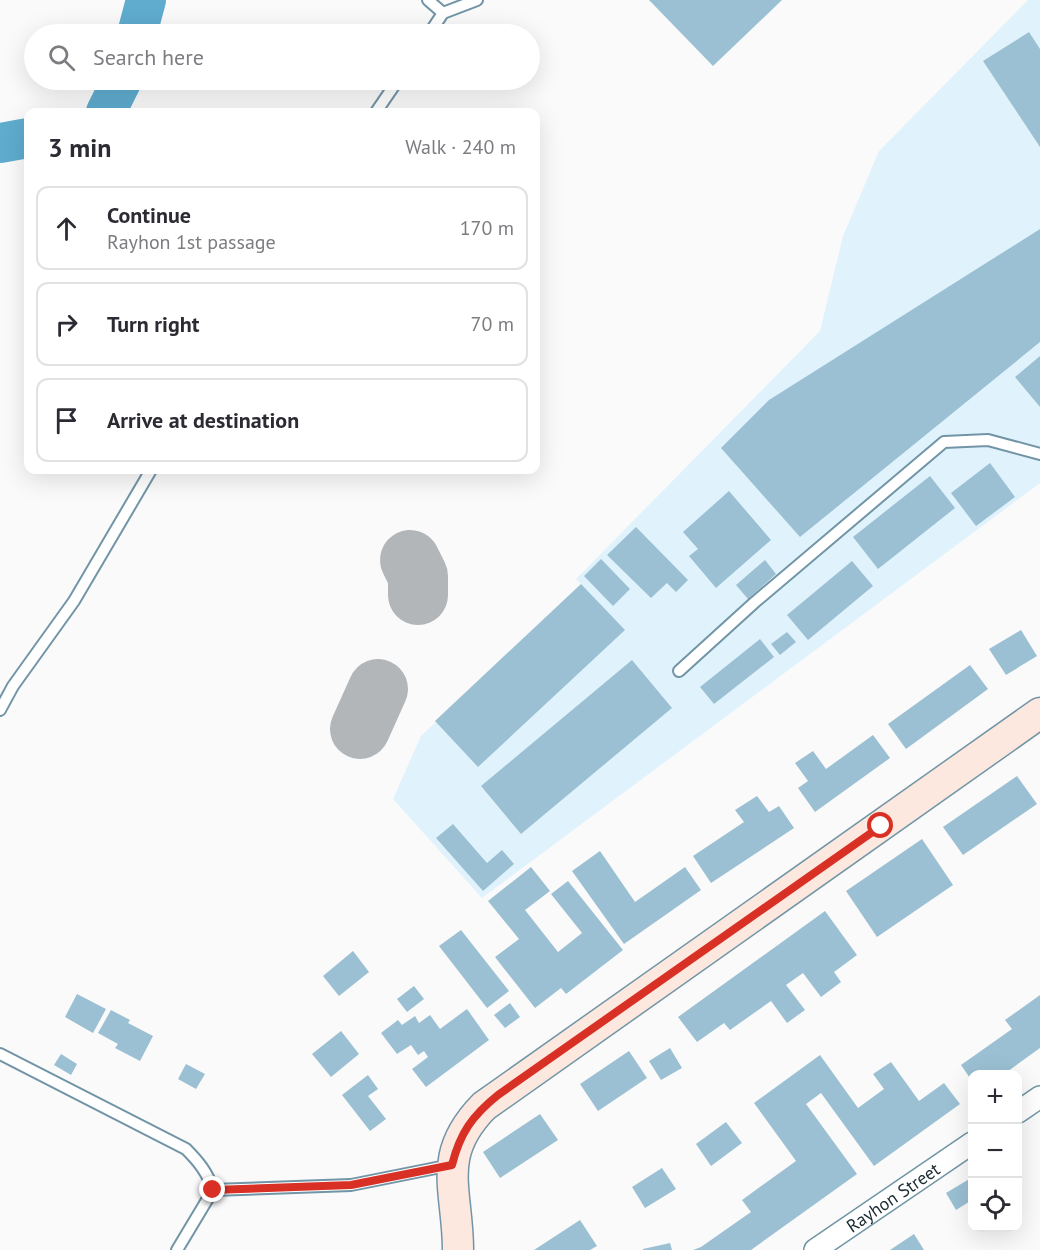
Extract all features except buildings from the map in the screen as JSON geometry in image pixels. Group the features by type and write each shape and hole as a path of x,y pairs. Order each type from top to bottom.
{"street":[{"path":"458,1250 452,1165 455,1150 471,1119 498,1095 1040,713"},
{"path":"1022,1109 1040,1097"},
{"name":"Rayhon Street","path":"815,1250 968,1146"}],"lane":[{"path":"428,0 443,14"},
{"path":"436,24 443,14 477,0"},
{"path":"379,108 391,90"},
{"path":"680,671 755,602 944,442 988,440 1040,454"},
{"path":"0,710 13,686 74,601 149,474"},
{"path":"0,1054 186,1149 209,1177 213,1190 177,1250"},
{"path":"213,1190 351,1185 452,1165"}],"shaded area":[{"path":"1028,0 1040,0 1040,483 482,898 393,799 421,736 581,584 576,579 820,331 843,236 879,151"}],"waterway":[{"path":"140,24 146,0"},
{"path":"108,108 117,90"},
{"path":"0,143 24,139"}],"taxiway":[{"path":"410,560 418,576 418,595"},
{"path":"360,729 378,689"}],"route":[{"path":"213,1190 351,1185 452,1165 462,1134 471,1119 484,1106 881,826"}]}
